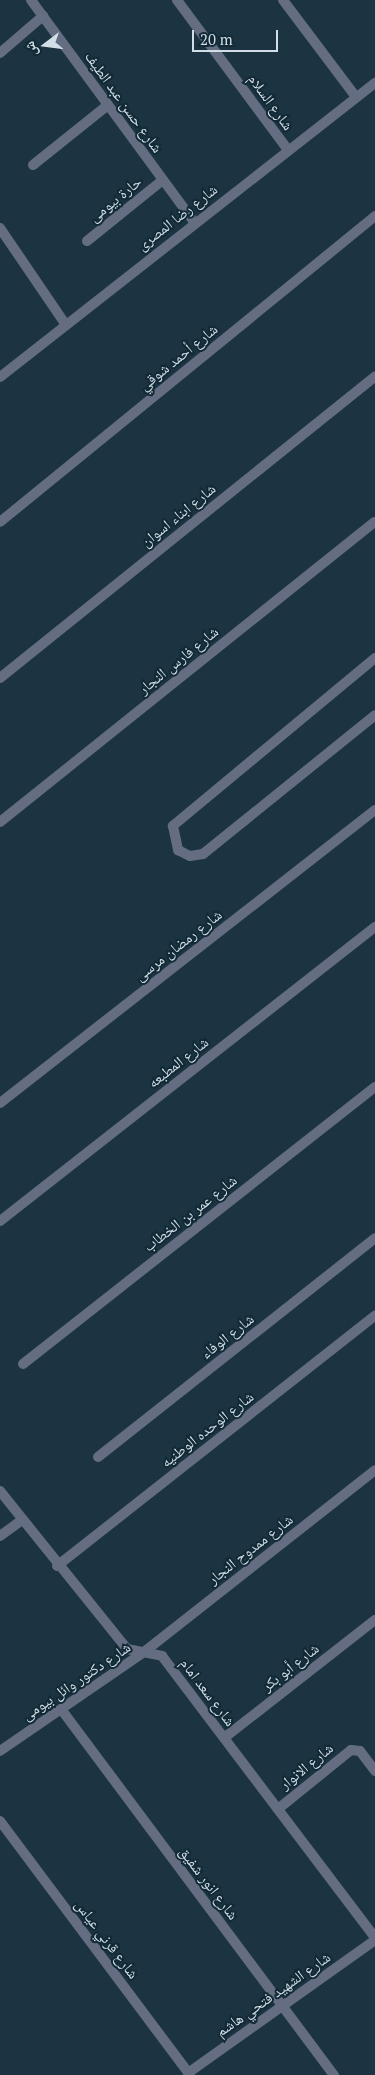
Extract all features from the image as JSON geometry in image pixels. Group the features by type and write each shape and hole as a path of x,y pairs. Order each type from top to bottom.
{"street":[{"name":"شارع حسن عبد الطيف","path":"31,0 194,222"},
{"name":"شارع السلام","path":"177,0 288,150"},
{"path":"283,0 356,97"},
{"path":"0,53 43,16"},
{"name":"شارع رضا المصرى","path":"0,377 194,222 375,83"},
{"path":"33,164 108,104"},
{"name":"حارة بيومى","path":"87,241 163,180"},
{"name":"شارع أحمد شوقي","path":"0,522 375,216"},
{"path":"0,228 66,325"},
{"name":"شارع ابناء اسوان","path":"0,678 375,376"},
{"name":"شارع فارس النجار","path":"0,822 375,522"},
{"path":"375,658 173,826 178,850 190,856 203,854 375,715"},
{"name":"شارع رمضان مرسى","path":"0,1103 375,810"},
{"name":"شارع المطبعه","path":"0,1221 375,928"},
{"name":"شارع عمر بن الخطاب","path":"23,1364 375,1087"},
{"name":"شارع الوفاء","path":"98,1458 375,1238"},
{"name":"شارع الوحده الوطنيه","path":"57,1566 375,1316"},
{"name":"شارع ممدوح النجار","path":"144,1652 375,1470"},
{"name":"شارع سعد امام","path":"0,1491 57,1566 126,1649 162,1656 375,1939"},
{"path":"0,1536 22,1520"},
{"name":"شارع أبو بكر","path":"224,1738 375,1620"},
{"name":"شارع دكتور وائل بيومى","path":"0,1751 144,1652"},
{"name":"شارع انور شفيق","path":"61,1709 334,2075"},
{"name":"شارع الانوار","path":"278,1809 350,1750 360,1751 375,1771"},
{"name":"شارع قرني عياس","path":"0,1822 189,2074"},
{"name":"شارع الشهيد فتحي هاشم","path":"189,2074 375,1939"}]}
